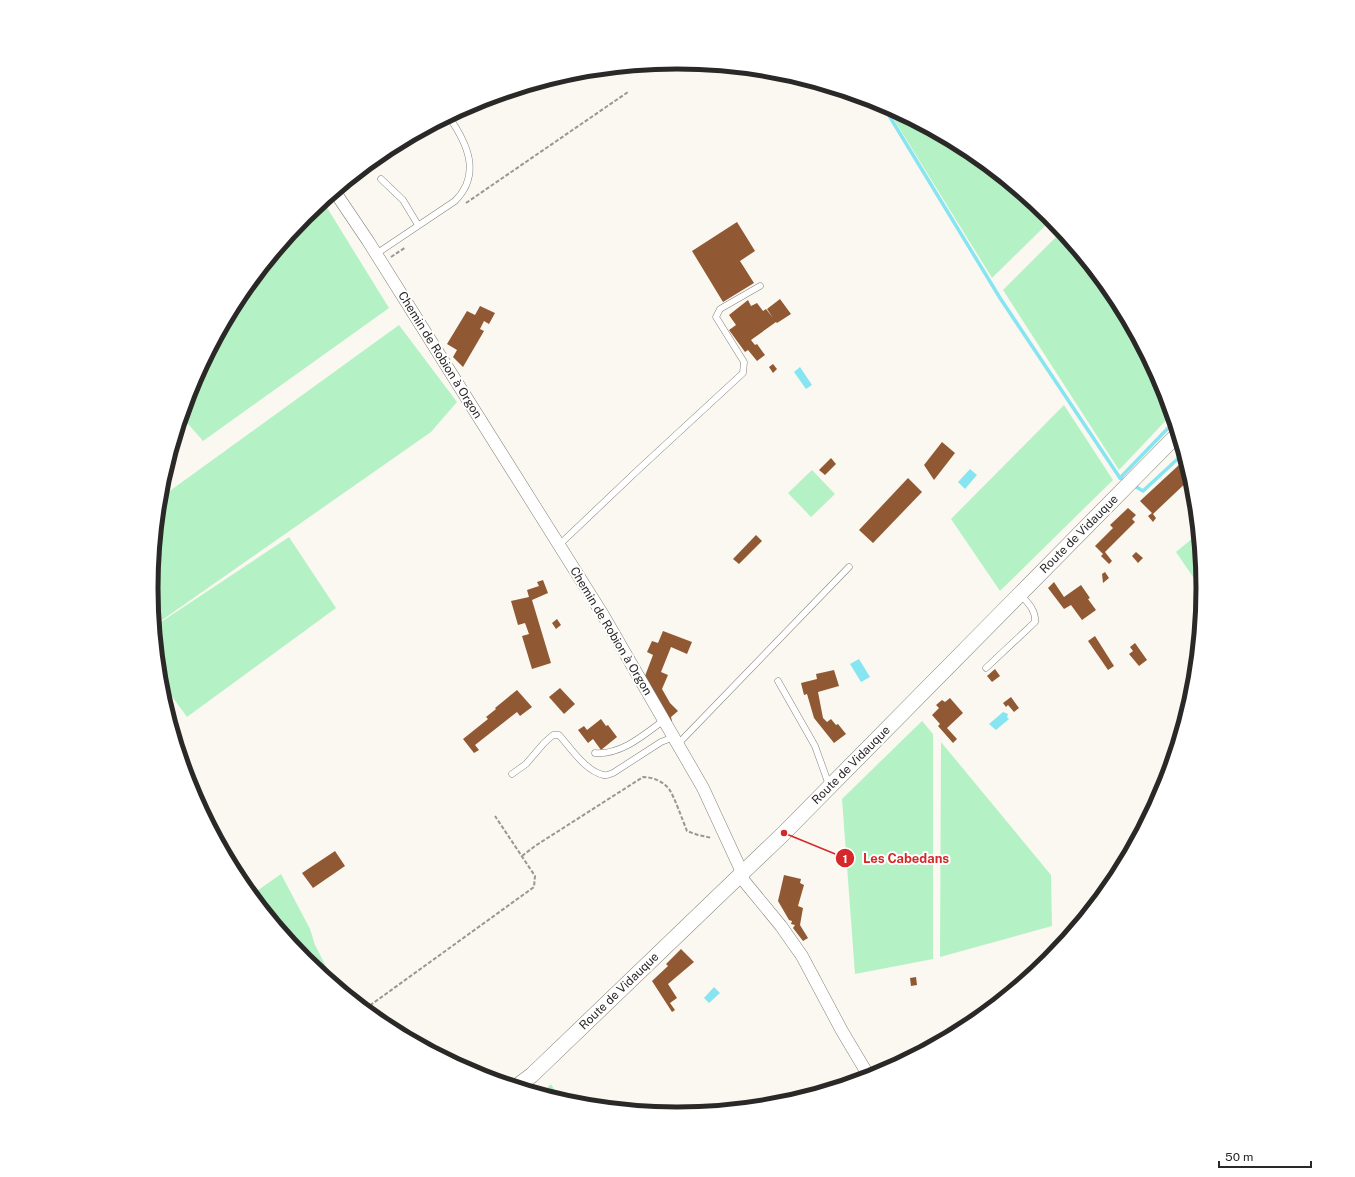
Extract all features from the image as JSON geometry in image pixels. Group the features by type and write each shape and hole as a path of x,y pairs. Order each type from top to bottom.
{"street":[{"name":"Chemin de Robion à Orgon","path":"338,196 379,258 603,615 703,788 741,871 744,881 781,926 802,956 842,1031 866,1072"},
{"name":"Route de Vidauque","path":"521,1083 543,1064 829,787 1174,438"}],"lane":[{"path":"379,258 418,225 455,201 462,194 470,177 468,152 459,132 451,122"},
{"path":"381,179 403,200 418,225"},
{"path":"560,545 639,469 743,373 744,362 716,317 720,309 760,286"},
{"path":"512,774 526,764 553,735 559,735 587,767 605,776 613,773 661,742 676,740 849,566"},
{"path":"986,668 1035,622 1033,610 1020,594"},
{"path":"778,681 814,746 829,787"},
{"path":"596,753 606,754 620,749 664,720"}],"path":[{"path":"461,206 628,92"},
{"path":"379,258 407,245"},
{"path":"522,856 535,846 643,777 651,777 660,781 668,788 687,831 698,835 727,841"},
{"path":"369,1006 534,886 535,876 495,816"}],"green space":[{"path":"892,116 937,139 994,176 1047,224 992,278"},
{"path":"326,206 389,308 203,441 186,422 212,359 228,329 265,272 310,221"},
{"path":"1058,235 1090,272 1109,300 1143,359 1168,419 1119,470 1003,290"},
{"path":"399,325 457,402 431,432 159,622 159,555 162,521 167,493"},
{"path":"1064,405 1113,480 1000,591 951,519"},
{"path":"812,470 835,494 811,517 788,493"},
{"path":"289,537 336,608 187,717 168,691 162,656 159,623"},
{"path":"1194,537 1197,583 1176,552"},
{"path":"922,721 933,734 933,959 855,974 842,799"},
{"path":"941,742 1051,875 1052,926 940,957"},
{"path":"281,874 310,929 315,945 330,975 310,956 287,931 256,892"},
{"path":"551,1084 556,1093 545,1090"}],"water":[{"path":"800,367 812,385 806,389 794,372"},
{"path":"970,469 977,475 965,489 958,482"},
{"path":"859,659 870,677 861,682 850,664"},
{"path":"1003,712 1008,714 1007,717 1009,719 996,730 989,724"},
{"path":"714,987 720,993 709,1003 704,998"}],"building":[{"path":"737,222 755,251 740,261 754,283 723,302 692,251"},
{"path":"780,299 791,314 777,323 776,322 751,340 755,345 757,344 765,355 757,361 748,350 745,352 729,330 736,325 729,315 748,300 751,306 757,303 763,311 766,309 773,318 767,309"},
{"path":"480,306 495,313 489,324 484,321 480,329 484,331 463,367 453,357 457,350 447,344 467,311 475,315"},
{"path":"773,364 777,369 773,373 769,367"},
{"path":"942,442 955,453 934,480 924,465"},
{"path":"831,458 836,464 825,475 819,470"},
{"path":"1180,464 1182,466 1186,483 1153,514 1156,518 1153,522 1148,516 1152,513 1140,501"},
{"path":"908,478 922,492 873,543 859,530"},
{"path":"1128,508 1136,515 1132,519 1135,522 1105,552 1112,561 1109,564 1101,556 1103,554 1095,546 1113,528 1110,525"},
{"path":"756,535 762,541 739,564 733,559"},
{"path":"1136,552 1143,558 1138,563 1132,556"},
{"path":"1105,572 1109,578 1103,583 1102,574"},
{"path":"543,580 548,593 532,600 551,663 532,669 522,636 529,634 525,623 518,625 511,601 529,597 527,590 539,586 537,582"},
{"path":"1054,582 1064,597 1081,585 1090,598 1088,599 1096,610 1082,620 1071,605 1064,609 1048,588"},
{"path":"557,619 561,625 556,629 552,623"},
{"path":"663,631 692,642 687,654 671,647 661,672 668,675 662,689 670,703 678,711 671,717 671,722 645,676 653,655 647,652 652,641 658,643"},
{"path":"1095,636 1114,666 1108,670 1088,641"},
{"path":"1135,643 1147,660 1139,666 1129,654 1133,651 1130,647"},
{"path":"995,669 1000,676 992,682 987,676"},
{"path":"834,670 839,686 818,692 823,718 827,722 831,719 836,725 838,724 846,734 834,743 814,718 807,694 804,695 801,683 817,679 816,674"},
{"path":"560,688 575,704 564,714 549,697"},
{"path":"517,690 532,707 520,716 517,712 475,745 479,750 474,753 463,739 488,719 486,717"},
{"path":"1011,697 1019,708 1014,712 1008,705 1006,707 1003,703"},
{"path":"950,698 963,713 947,728 957,739 953,743 938,726 940,724 932,715 939,708 936,705 942,700 945,702"},
{"path":"601,719 606,726 608,725 617,737 601,750 593,739 588,743 578,730 584,726 587,730"},
{"path":"335,851 345,866 313,888 302,873"},
{"path":"784,875 801,879 800,883 804,885 798,906 803,908 800,925 808,938 803,941 793,928 795,925 791,924 792,921 789,920 778,901"},
{"path":"681,949 694,962 668,984 677,998 670,1003 675,1010 672,1012 652,981 668,966 666,964"},
{"path":"916,977 917,985 911,986 910,978"}],"waterway":[{"path":"888,115 1000,298 1120,478 1126,481"},
{"path":"1120,478 1170,426"},
{"path":"1133,485 1143,491 1180,457"}],"place":[{"name":"Les Cabedans","path":"784,833"}]}
